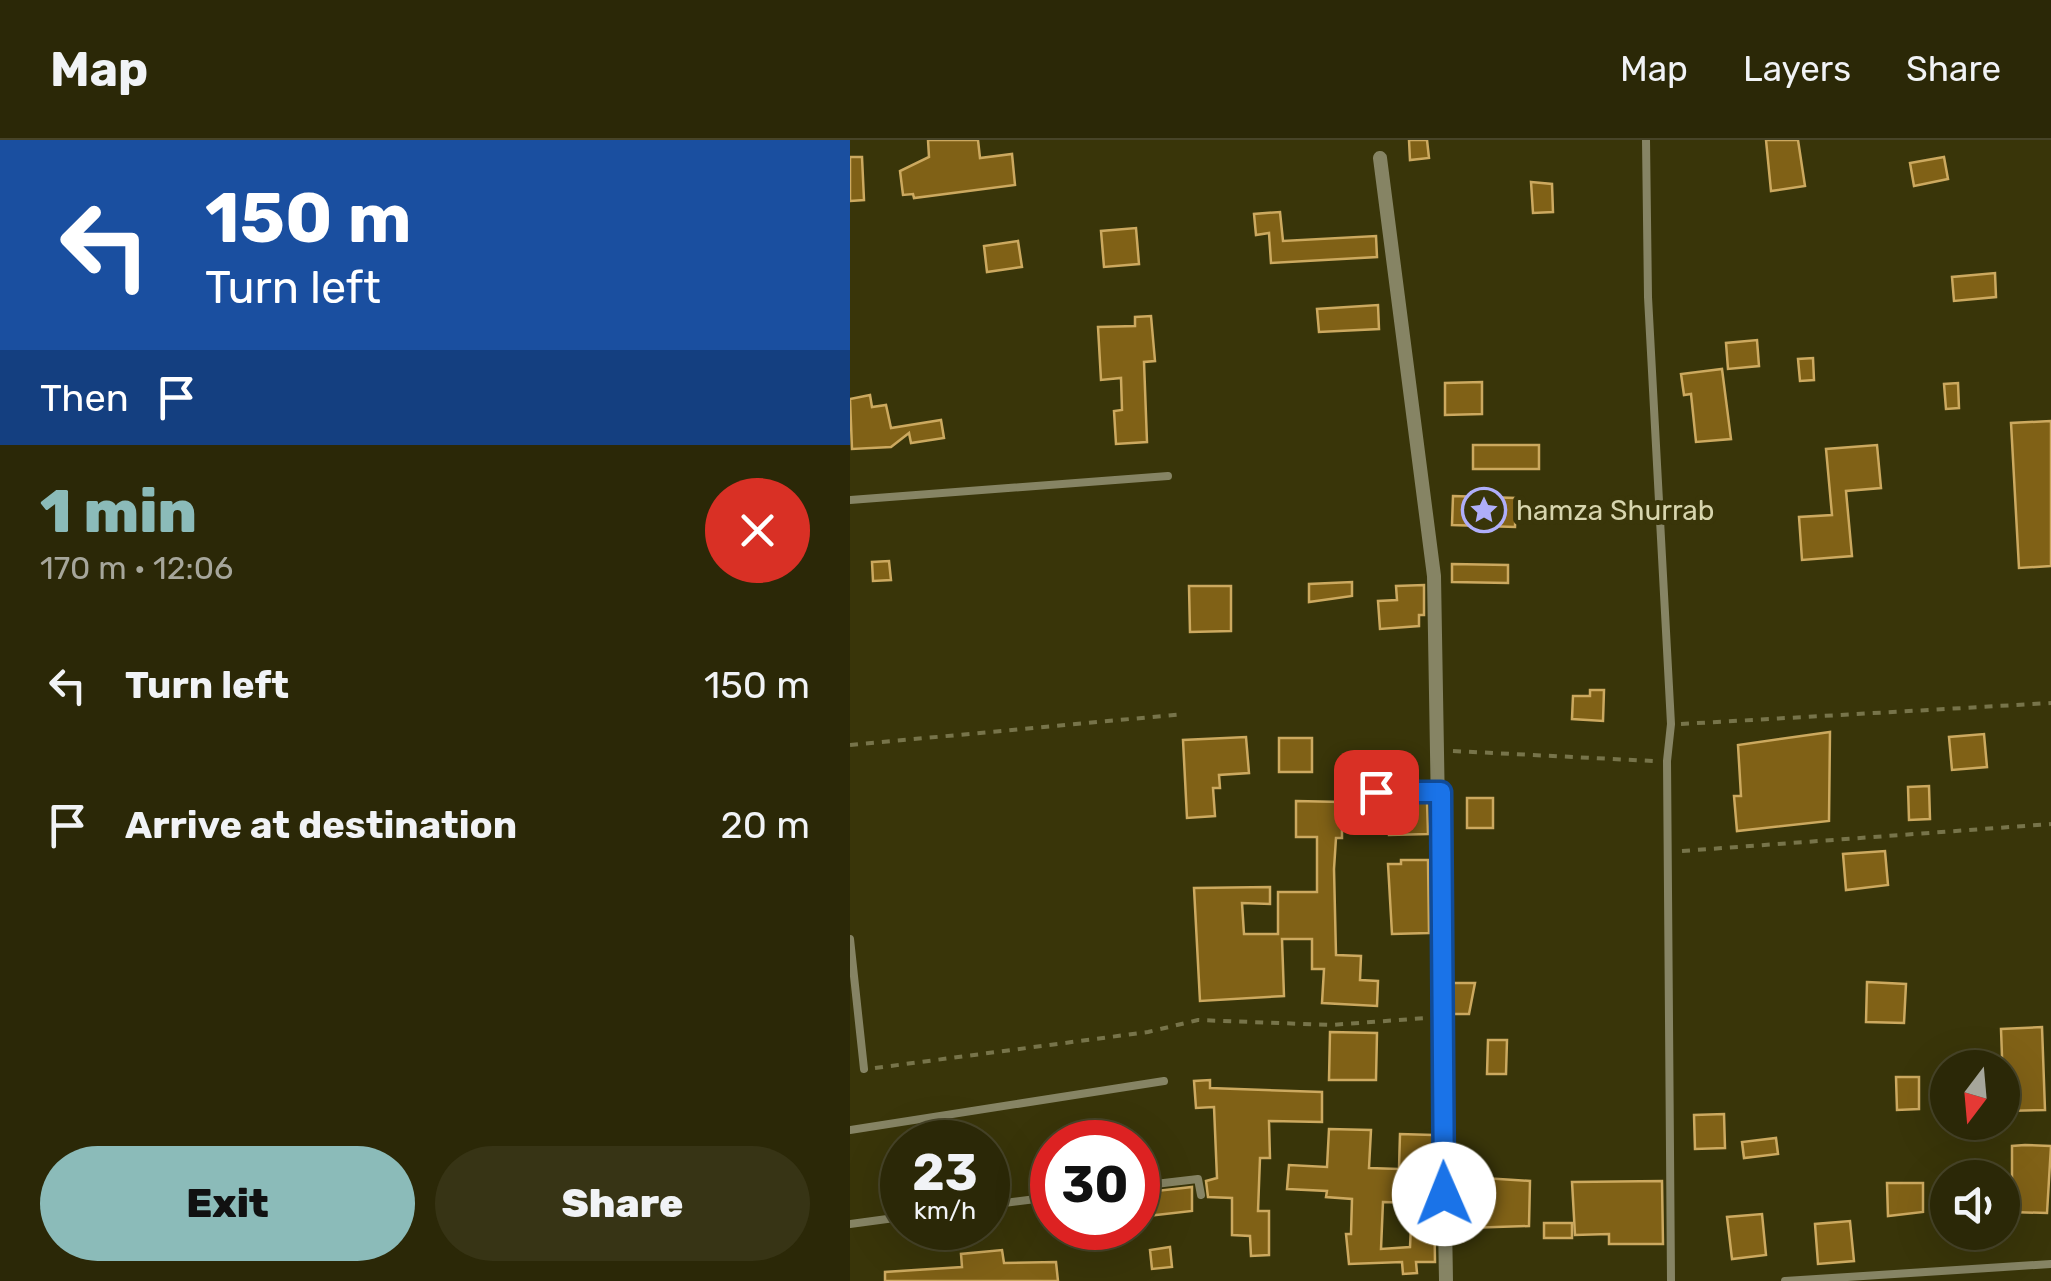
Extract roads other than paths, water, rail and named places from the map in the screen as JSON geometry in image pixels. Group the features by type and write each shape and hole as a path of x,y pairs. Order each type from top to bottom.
{"street":[{"path":"1380,158 1434,576 1441,792 1446,1281"}],"lane":[{"path":"1646,140 1648,297 1671,724 1667,761 1671,1281"},
{"path":"850,500 1168,476"},
{"path":"1343,793 1441,792"},
{"path":"850,939 864,1069"},
{"path":"850,1130 1164,1081"},
{"path":"1160,1183 1198,1178 1201,1195"},
{"path":"850,1224 880,1219"},
{"path":"1785,1281 2051,1264"}],"place":[{"name":"hamza Shurrab","path":"1484,510"}]}
